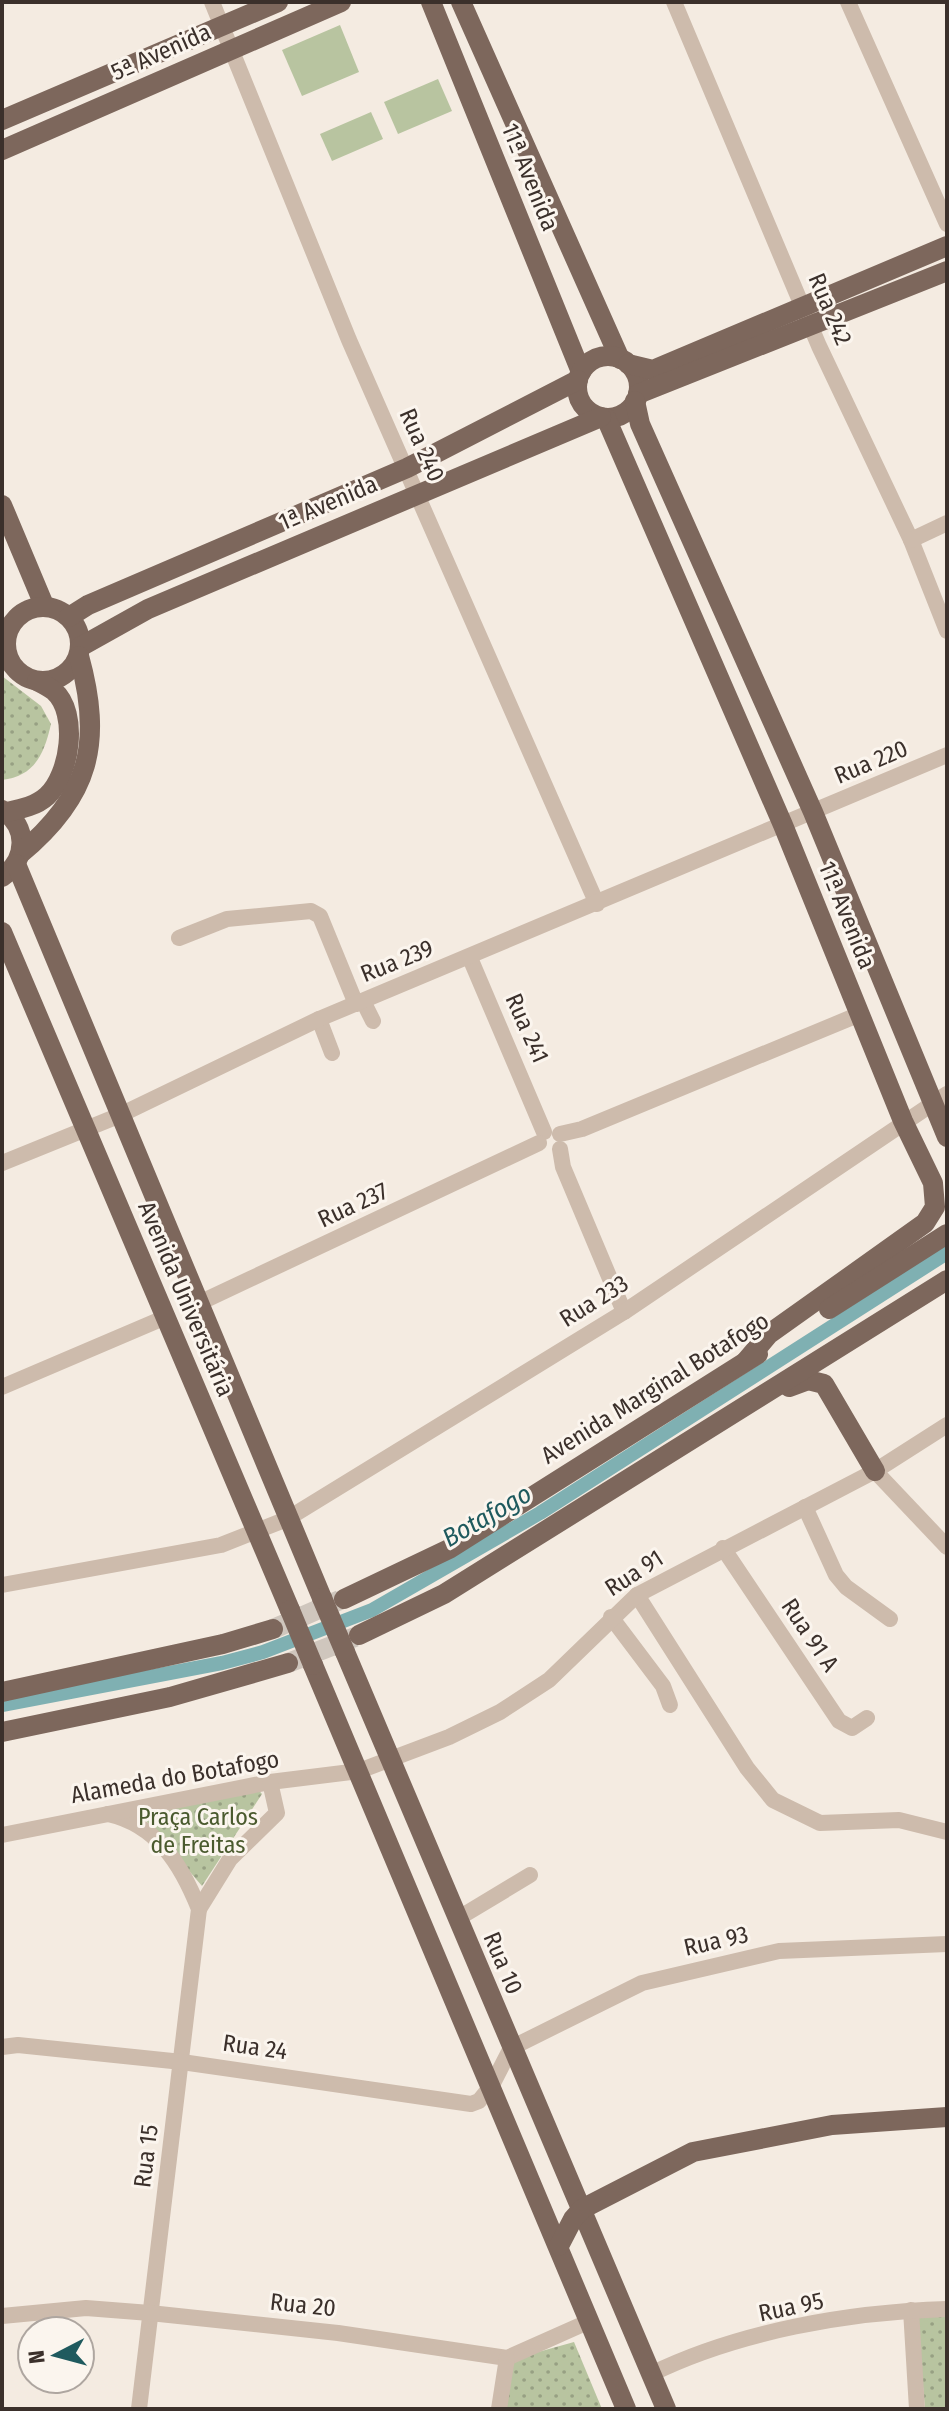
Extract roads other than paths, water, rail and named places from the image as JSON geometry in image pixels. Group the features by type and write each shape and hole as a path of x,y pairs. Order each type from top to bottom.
{"main road":[{"name":"5ª Avenida","path":"2,120 278,2"},
{"name":"5ª Avenida","path":"2,150 341,2"},
{"name":"11ª Avenida","path":"431,2 579,376"},
{"name":"11ª Avenida","path":"461,2 624,361"},
{"path":"947,246 806,315 637,398 625,413 603,418 584,407 579,398 579,376 595,359 624,361 653,370 806,315 947,271"},
{"path":"624,361 637,377 637,398"},
{"name":"1ª Avenida","path":"69,617 407,468 579,376"},
{"name":"11ª Avenida","path":"637,398 640,424 939,1099 947,1137"},
{"name":"11ª Avenida","path":"603,418 783,825 903,1121 933,1183 935,1207 925,1223 887,1253 769,1334 746,1361"},
{"name":"1ª Avenida","path":"80,652 163,603 418,493 603,418"},
{"path":"2,505 44,605 69,617 76,626 91,722 90,756 74,799 46,833 13,865"},
{"path":"152,578 163,603"},
{"path":"4,811 32,805 47,796 59,781 65,761 69,729 63,707 55,692 16,670 4,639 18,616 44,605"},
{"path":"37,681 55,679 67,673 80,652"},
{"name":"Avenida Universitária","path":"4,811 20,831 13,865 291,1528"},
{"name":"Avenida Universitária","path":"2,932 359,1771"},
{"name":"Avenida Marginal Botafogo","path":"344,1599 449,1549 947,1234"},
{"path":"359,1635 444,1594 947,1280"},
{"path":"688,1443 713,1435 785,1389 816,1380 833,1397 875,1471"},
{"name":"Rua 10","path":"291,1528 666,2409"},
{"path":"4,1690 223,1644 273,1629"},
{"path":"2,1732 170,1697 288,1663"},
{"path":"2,1745 147,1715 170,1697"},
{"path":"359,1771 626,2409"},
{"path":"436,1955 442,1949 454,1948 484,2010 507,2038"},
{"path":"559,2246 582,2209 693,2152 832,2125 947,2117"}],"street":[{"name":"Rua 240","path":"212,2 307,242 418,493 458,593 597,904"},
{"name":"Rua 242","path":"674,2 806,315 911,540 947,631"},
{"path":"848,2 947,224"},
{"path":"911,540 947,523"},
{"name":"Rua 220","path":"813,812 947,755"},
{"name":"Rua 239","path":"2,1163 118,1116 319,1019 813,812"},
{"path":"179,938 227,919 311,911 320,916 359,1002 373,1021"},
{"name":"Rua 241","path":"470,958 624,1312"},
{"name":"Rua 237","path":"197,1304 549,1143 860,1014"},
{"path":"319,1019 332,1053"},
{"name":"Rua 233","path":"2,1585 221,1545 257,1532 291,1528 624,1312 939,1099"},
{"path":"2,1387 166,1317"},
{"name":"Rua 91","path":"359,1771 391,1761 500,1712 549,1680 637,1595 875,1471 947,1425"},
{"path":"875,1471 947,1547"},
{"path":"805,1507 836,1575 846,1587 890,1619"},
{"name":"Rua 91 A","path":"723,1548 839,1721 852,1728 867,1718"},
{"path":"637,1595 747,1768 773,1800 820,1823 899,1820 947,1832"},
{"path":"611,1617 669,1702"},
{"name":"Alameda do Botafogo","path":"2,1835 270,1782 359,1771"},
{"name":"Rua 15","path":"139,2409 199,1909 230,1859 277,1813 270,1782"},
{"path":"97,1814 137,1822 153,1835 179,1869 199,1909"},
{"path":"457,1919 530,1875"},
{"name":"Rua 93","path":"507,2038 642,1983 779,1951 947,1944"},
{"path":"492,2085 507,2038"},
{"name":"Rua 24","path":"2,2047 18,2045 182,2062 462,2105 479,2101 492,2085"},
{"name":"Rua 20","path":"2,2316 86,2308 150,2313 338,2333 507,2358"},
{"name":"Rua 95","path":"651,2374 711,2351 785,2331 911,2310 947,2309"},
{"path":"911,2310 917,2409"},
{"path":"499,2409 507,2358 590,2321"}],"waterway":[{"name":"Botafogo","path":"2,1705 222,1663 263,1652 372,1610 540,1513 947,1253"}],"tunnel":[{"path":"273,1629 340,1600"},
{"path":"288,1663 355,1637"}],"park label":[{"name":"Praça Carlos de Freitas","path":"198,1831"}]}
